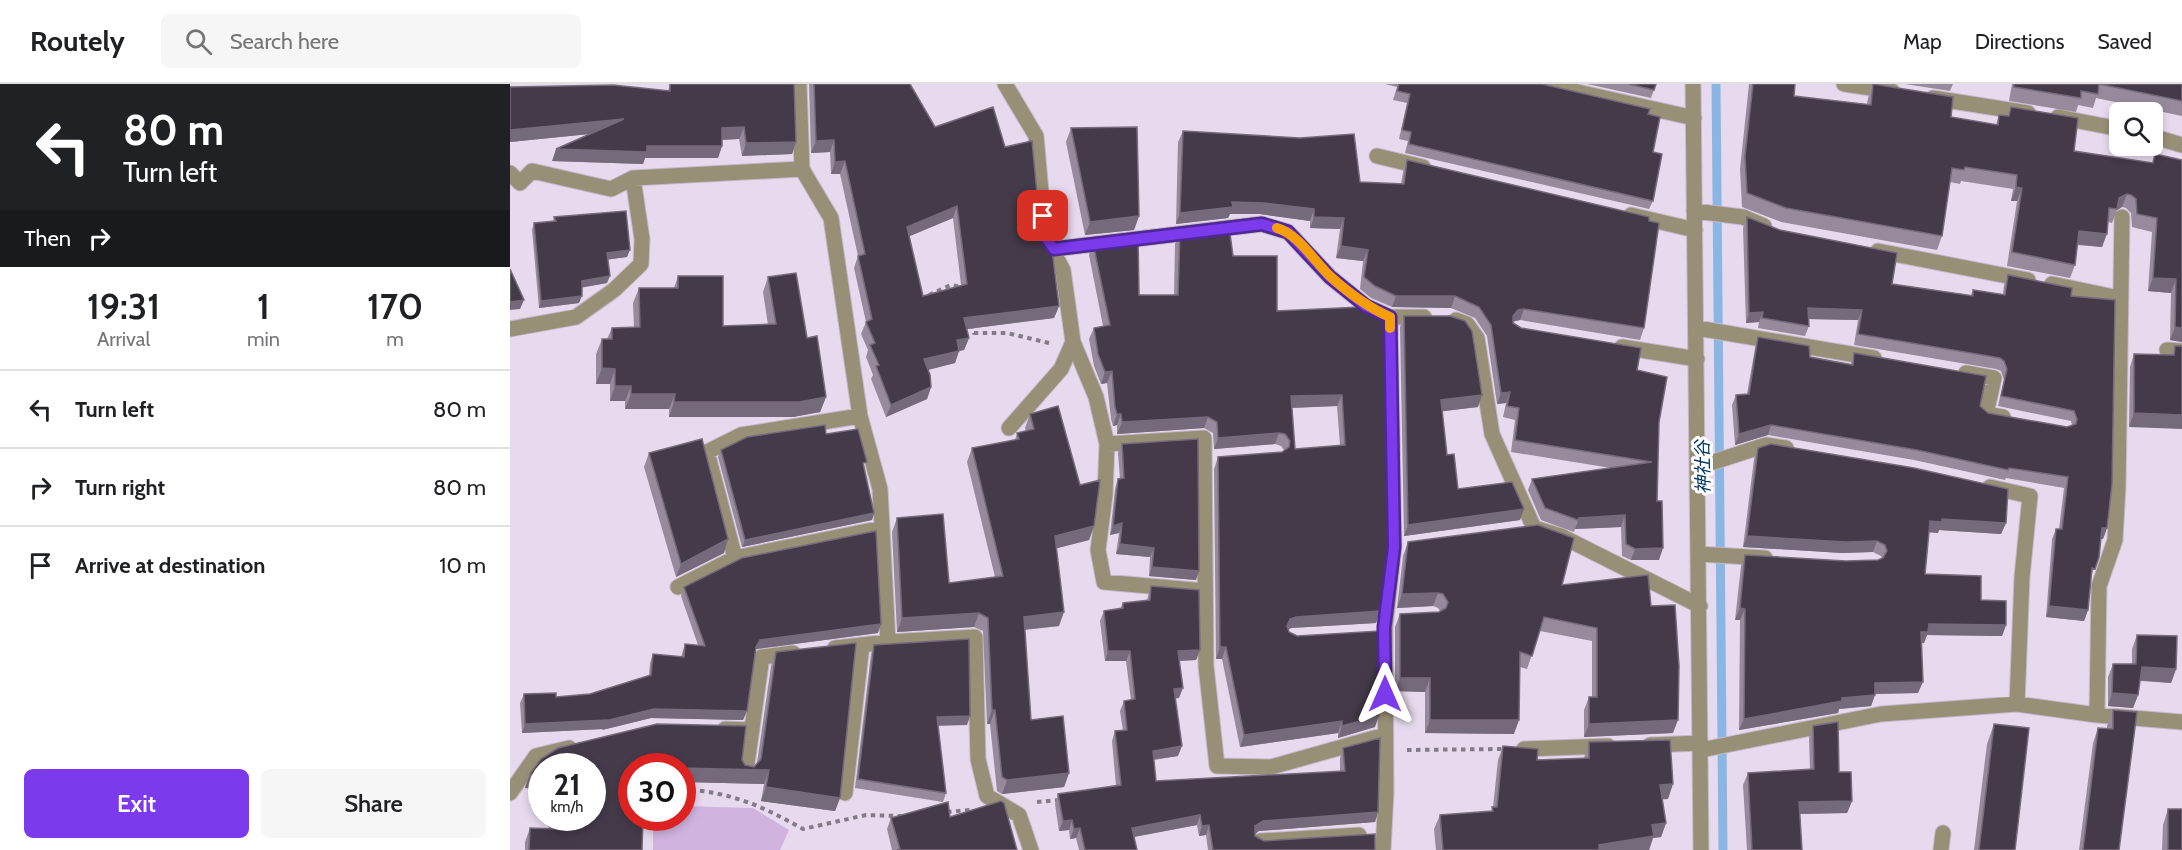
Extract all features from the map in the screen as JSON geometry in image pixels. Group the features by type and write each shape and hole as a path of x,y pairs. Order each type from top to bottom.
{"street":[{"path":"799,84 802,169 831,218 860,416 880,489 888,642"},
{"path":"1005,84 1036,136 1045,236 1064,270 1071,346 1096,397 1107,444 1105,495 1098,550 1104,582 1205,591"},
{"path":"1542,84 1694,118"},
{"path":"1693,84 1701,850"},
{"path":"1844,84 2109,127"},
{"path":"2163,139 2182,145"},
{"path":"1377,156 1433,170"},
{"path":"510,173 520,183 532,171 611,189 633,178 802,169"},
{"path":"510,329 576,317 614,290 640,264 642,239 633,178"},
{"path":"1694,211 1743,217 1778,231"},
{"path":"1616,212 1695,230"},
{"path":"2097,715 2099,586 2115,540 2118,487 2122,216"},
{"path":"1054,249 1262,224 1288,232 1339,284 1366,306 1390,317 1448,317 1467,324 1477,338 1492,434 1528,529 1561,536 1700,606"},
{"path":"1860,248 2120,298"},
{"path":"1383,850 1385,625 1400,546 1390,317"},
{"path":"1697,328 1891,361"},
{"path":"1608,344 1697,359"},
{"path":"1009,428 1061,369 1071,346"},
{"path":"1948,370 1994,378 1986,414 2019,420"},
{"path":"735,558 707,452 741,435 860,416"},
{"path":"1107,444 1204,438 1206,666 1217,766 1271,766 1385,743"},
{"path":"1698,467 1766,445 1799,451"},
{"path":"1204,460 1225,458"},
{"path":"1976,484 2030,496 2022,578 2017,704"},
{"path":"678,587 735,558 882,528"},
{"path":"1699,554 1783,560"},
{"path":"746,771 762,657 888,642 975,637 978,759 987,796 1019,815 1031,850"},
{"path":"845,793 862,645"},
{"path":"1524,749 1624,746 1701,747 1881,714 2017,704 2097,715 2182,722"},
{"path":"707,729 752,730"},
{"path":"510,793 536,756 582,745"},
{"path":"1260,841 1384,833"},
{"path":"1941,850 1943,833"}],"path":[{"path":"927,296 951,285 964,288"},
{"path":"971,322 974,333 1007,333 1071,346"},
{"path":"1385,743 1524,749"},
{"path":"696,790 708,790 762,806 803,829 866,815 913,815"},
{"path":"945,812 1064,799"}],"shaded area":[{"path":"696,806 753,808 789,830 780,850 653,850 653,831 696,831"}],"building":[{"path":"670,84 794,84 796,142 746,143 744,127 722,128 722,146 647,146 647,152 556,149 624,119 510,130 510,87 613,85 670,91"},
{"path":"814,84 910,84 935,127 993,107 1005,147 1032,141 1040,225 1052,250 1059,306 964,318 969,338 957,340 959,351 924,359 930,375 931,387 891,405 876,366 879,365 870,345 875,343 866,322 872,319 858,256 865,254 845,161 835,162 834,140 816,141","holes":["957,206 967,284 923,296 907,227"]},
{"path":"1399,84 1542,84 1650,109 1648,114 1660,117 1653,152 1662,154 1653,201 1409,144 1411,132 1402,130 1410,94 1397,91"},
{"path":"1629,84 1656,84 1654,90"},
{"path":"1753,84 1795,84 1794,96 1871,105 1873,84 1953,97 1951,117 1998,125 1999,115 2009,116 2011,107 2078,118 2074,151 2153,163 2155,156 2182,160 2182,328 2175,327 2176,279 2153,278 2157,218 2137,214 2136,199 2131,195 2127,194 2119,198 2117,209 2109,208 2107,234 2079,231 2075,265 2012,252 2022,188 2016,187 2017,175 1965,167 1964,170 1952,168 1942,236 1786,208 1747,193 1745,156"},
{"path":"2014,84 2099,84 2098,94 2081,91 2081,98 2014,87"},
{"path":"2099,84 2182,84 2182,101"},
{"path":"1137,127 1139,216 1090,222 1071,128"},
{"path":"1183,131 1300,138 1354,134 1360,182 1404,184 1407,160 1649,217 1649,221 1659,223 1644,328 1524,309 1518,310 1513,316 1513,323 1521,328 1641,348 1637,370 1667,377 1659,422 1657,501 1662,501 1663,548 1635,549 1626,544 1625,515 1579,518 1578,520 1545,508 1532,479 1652,462 1515,440 1519,408 1507,406 1510,392 1501,393 1491,325 1479,307 1455,296 1396,296 1375,286 1364,277 1368,250 1341,246 1344,218 1314,217 1314,209 1232,202 1233,207 1180,213"},
{"path":"626,211 630,250 607,253 610,276 582,281 582,296 541,301 534,223 556,221 554,217"},
{"path":"1747,217 1780,230 1897,253 1892,284 1973,296 1973,290 2005,295 2008,275 2072,288 2071,296 2115,300 2112,484 2107,528 2102,528 2099,557 2095,569 2092,568 2088,610 2049,606 2056,529 2062,529 2068,477 2009,468 2008,470 1917,450 1771,425 1739,434 1736,395 1749,394 1758,337 1809,346 1810,357 1853,365 1854,353 1986,376 1980,406 1988,413 2067,427 2076,424 2077,419 2074,411 2001,396 2007,369 2000,358 1858,334 1862,310 1808,308 1809,326 1762,318 1763,312 1749,313"},
{"path":"1229,226 1233,256 1277,256 1277,311 1361,307 1361,300 1385,312 1389,535 1380,611 1296,617 1290,619 1287,626 1289,632 1297,636 1380,631 1379,716 1342,726 1342,721 1244,735 1226,647 1220,647 1218,457 1282,452 1289,447 1290,441 1285,434 1279,433 1218,438 1217,422 1208,417 1122,422 1121,414 1117,414 1115,407 1112,371 1105,372 1098,354 1094,328 1110,325 1093,243 1138,237 1139,295 1178,295 1180,232","holes":["1342,395 1345,445 1295,449 1291,396"]},
{"path":"510,269 524,300 510,302"},
{"path":"796,273 807,338 817,336 826,397 799,402 674,402 675,394 631,394 631,386 615,386 615,369 602,368 602,339 612,339 612,328 640,327 639,288 678,288 678,276 723,276 723,326 776,324 768,277"},
{"path":"1404,316 1450,316 1465,321 1472,331 1482,395 1441,400 1447,455 1454,454 1458,489 1512,482 1524,509 1408,525"},
{"path":"2175,346 2182,346 2182,415 2134,413 2134,354 2174,355"},
{"path":"1058,406 1080,485 1100,480 1094,526 1055,536 1064,612 1024,617 1031,720 1063,716 1069,773 1007,780 1002,777 995,710 992,710 988,618 979,613 902,618 897,518 943,514 949,583 1003,576 972,448 1019,439 1017,433 1034,429 1030,414"},
{"path":"825,425 826,434 858,429 867,462 863,463 874,513 745,540 721,450 747,437"},
{"path":"702,439 728,539 681,564 649,453"},
{"path":"1198,439 1199,571 1152,567 1154,548 1120,544 1122,523 1113,526 1118,479 1124,478 1122,444"},
{"path":"1771,444 1914,468 2008,489 2006,523 1942,519 1942,522 1930,521 1925,574 1981,576 1981,600 2006,601 2006,625 1929,624 1928,632 1921,632 1923,682 1875,683 1875,695 1842,698 1842,701 1744,719 1745,609 1740,608 1745,555 1846,561 1878,560 1883,558 1887,551 1885,545 1877,541 1846,542 1747,536 1758,448"},
{"path":"1538,525 1574,538 1562,585 1648,575 1651,606 1675,605 1679,666 1678,720 1589,724 1589,697 1597,697 1597,628 1544,617 1532,656 1520,652 1519,720 1430,720 1430,678 1400,678 1400,614 1439,612 1446,608 1448,602 1443,594 1438,593 1402,594 1408,542"},
{"path":"876,531 881,624 760,640 756,647 747,711 654,709 605,721 607,720 525,724 524,694 556,693 556,697 590,694 651,675 653,654 684,657 685,644 705,646 684,587 742,558"},
{"path":"1151,586 1199,590 1200,650 1178,651 1183,688 1174,689 1182,746 1153,751 1156,781 1345,771 1343,748 1380,738 1378,812 1263,821 1255,826 1255,836 1264,841 1375,834 1375,850 1213,850 1209,825 1202,826 1200,815 1132,828 1137,850 1085,850 1080,828 1074,829 1072,820 1063,821 1058,794 1121,785 1115,731 1127,730 1124,701 1135,699 1130,651 1108,651 1104,611 1123,608 1123,603 1150,600"},
{"path":"2137,635 2177,636 2176,669 2142,667 2138,695 2112,693 2113,664 2136,664"},
{"path":"969,639 970,716 937,717 946,793 858,779 874,645"},
{"path":"856,643 840,798 766,787 769,770 696,768 696,753 618,753 618,831 643,831 642,850 529,850 530,831 606,831 606,753 550,753 558,748 657,724 746,726 742,760 745,765 754,767 761,759 776,652"},
{"path":"2113,710 2137,712 2119,850 2083,850 2098,728 2113,729"},
{"path":"1838,722 1839,772 1851,772 1852,801 1799,802 1802,850 1752,850 1748,773 1814,769 1813,726"},
{"path":"1994,724 2029,728 2015,850 1979,850"},
{"path":"1670,740 1673,784 1660,785 1666,823 1652,825 1654,836 1599,845 1599,850 1443,850 1440,815 1493,811 1492,807 1497,807 1503,746 1538,749 1537,760 1589,758 1589,742"},
{"path":"1001,801 1004,803 1017,850 897,850 900,849 891,818 948,802 950,817"},
{"path":"2168,809 2182,809 2182,850 2168,850"}],"waterway":[{"name":"神社谷","path":"1716,84 1723,850"}],"slow traffic":[{"path":"1277,228 1288,232 1330,277 1366,306 1390,317 1390,328"}],"route":[{"path":"1043,216 1045,236 1054,249 1262,224 1288,232 1330,277 1366,306 1390,317 1394,547 1384,627 1385,694"}]}
